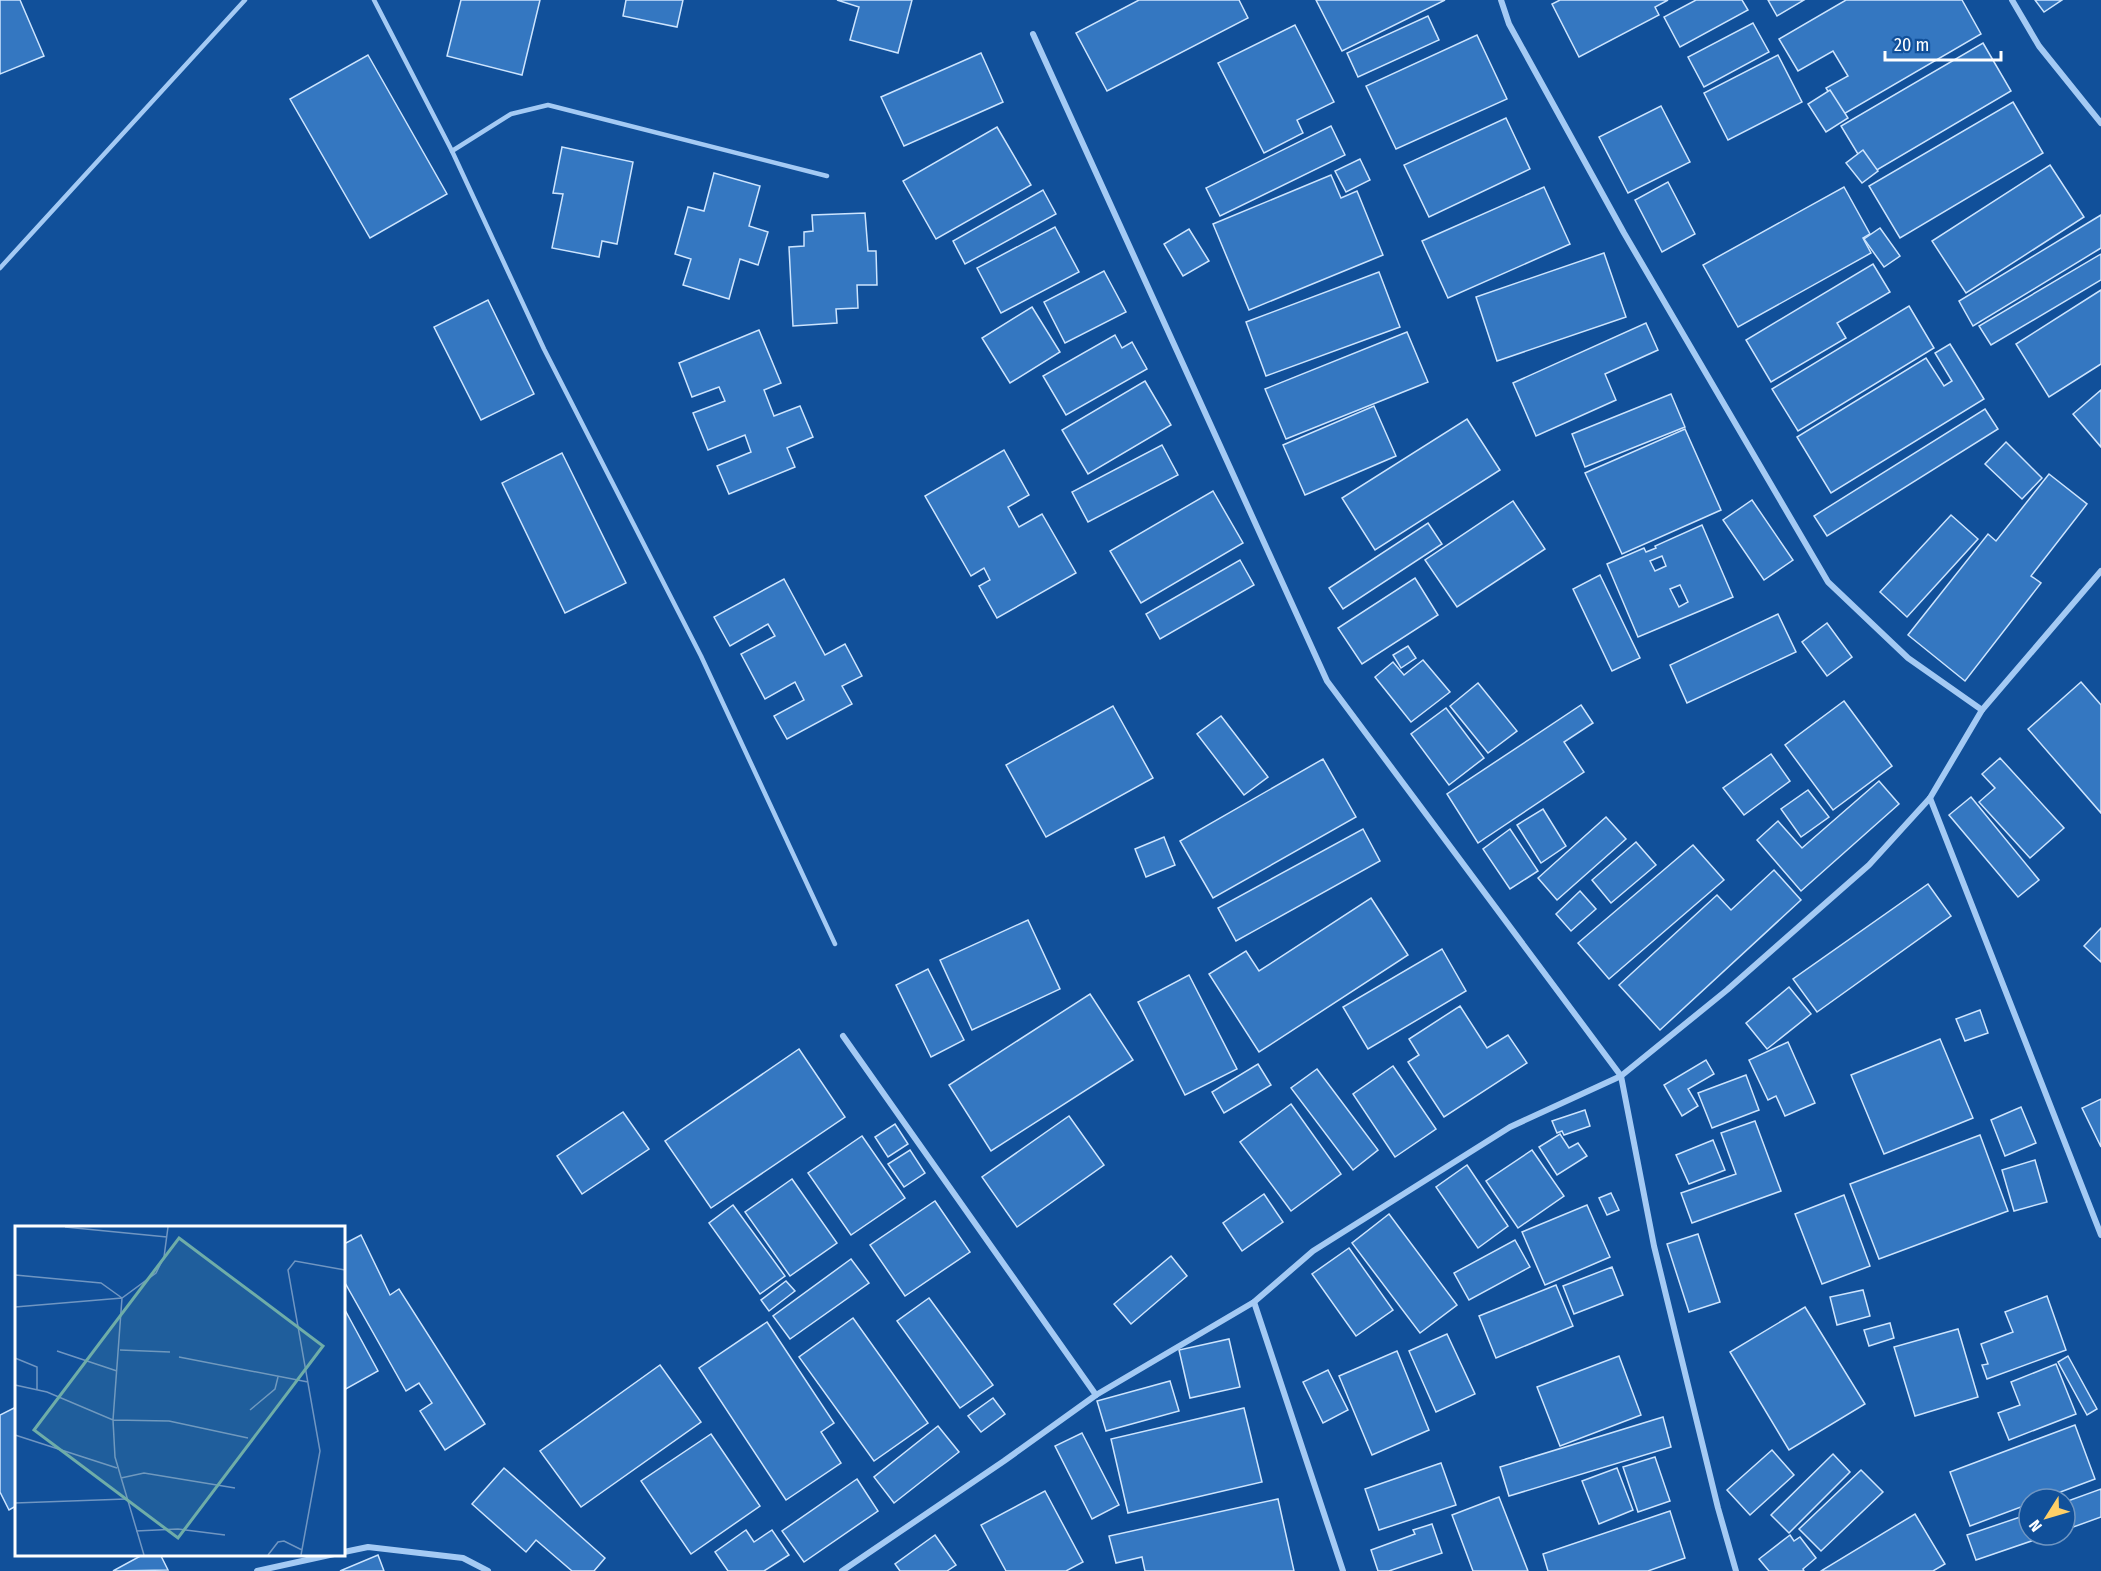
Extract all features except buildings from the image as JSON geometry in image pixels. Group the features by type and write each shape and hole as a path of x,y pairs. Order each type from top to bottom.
{"street":[{"path":"1501,0 1509,24 1624,232 1828,582 1908,658 1982,710"},
{"path":"2012,0 2039,46 2101,123"},
{"path":"1034,34 1327,681 1621,1076 1654,1246 1718,1508 1736,1571"},
{"path":"842,1571 1004,1461 1096,1395 1254,1302 1313,1251 1510,1127 1621,1076 1727,990 1869,865 1930,798 1982,710 2101,571"},
{"path":"1930,798 2101,1235"},
{"path":"843,1036 1096,1395"},
{"path":"1254,1302 1344,1571"},
{"path":"345,1552 368,1547 464,1558 488,1571"},
{"path":"257,1571 325,1556"}],"lane":[{"path":"0,268 245,0"},
{"path":"374,0 452,152 544,349 701,656 835,944"},
{"path":"452,152 511,114 548,105 827,176"}]}
